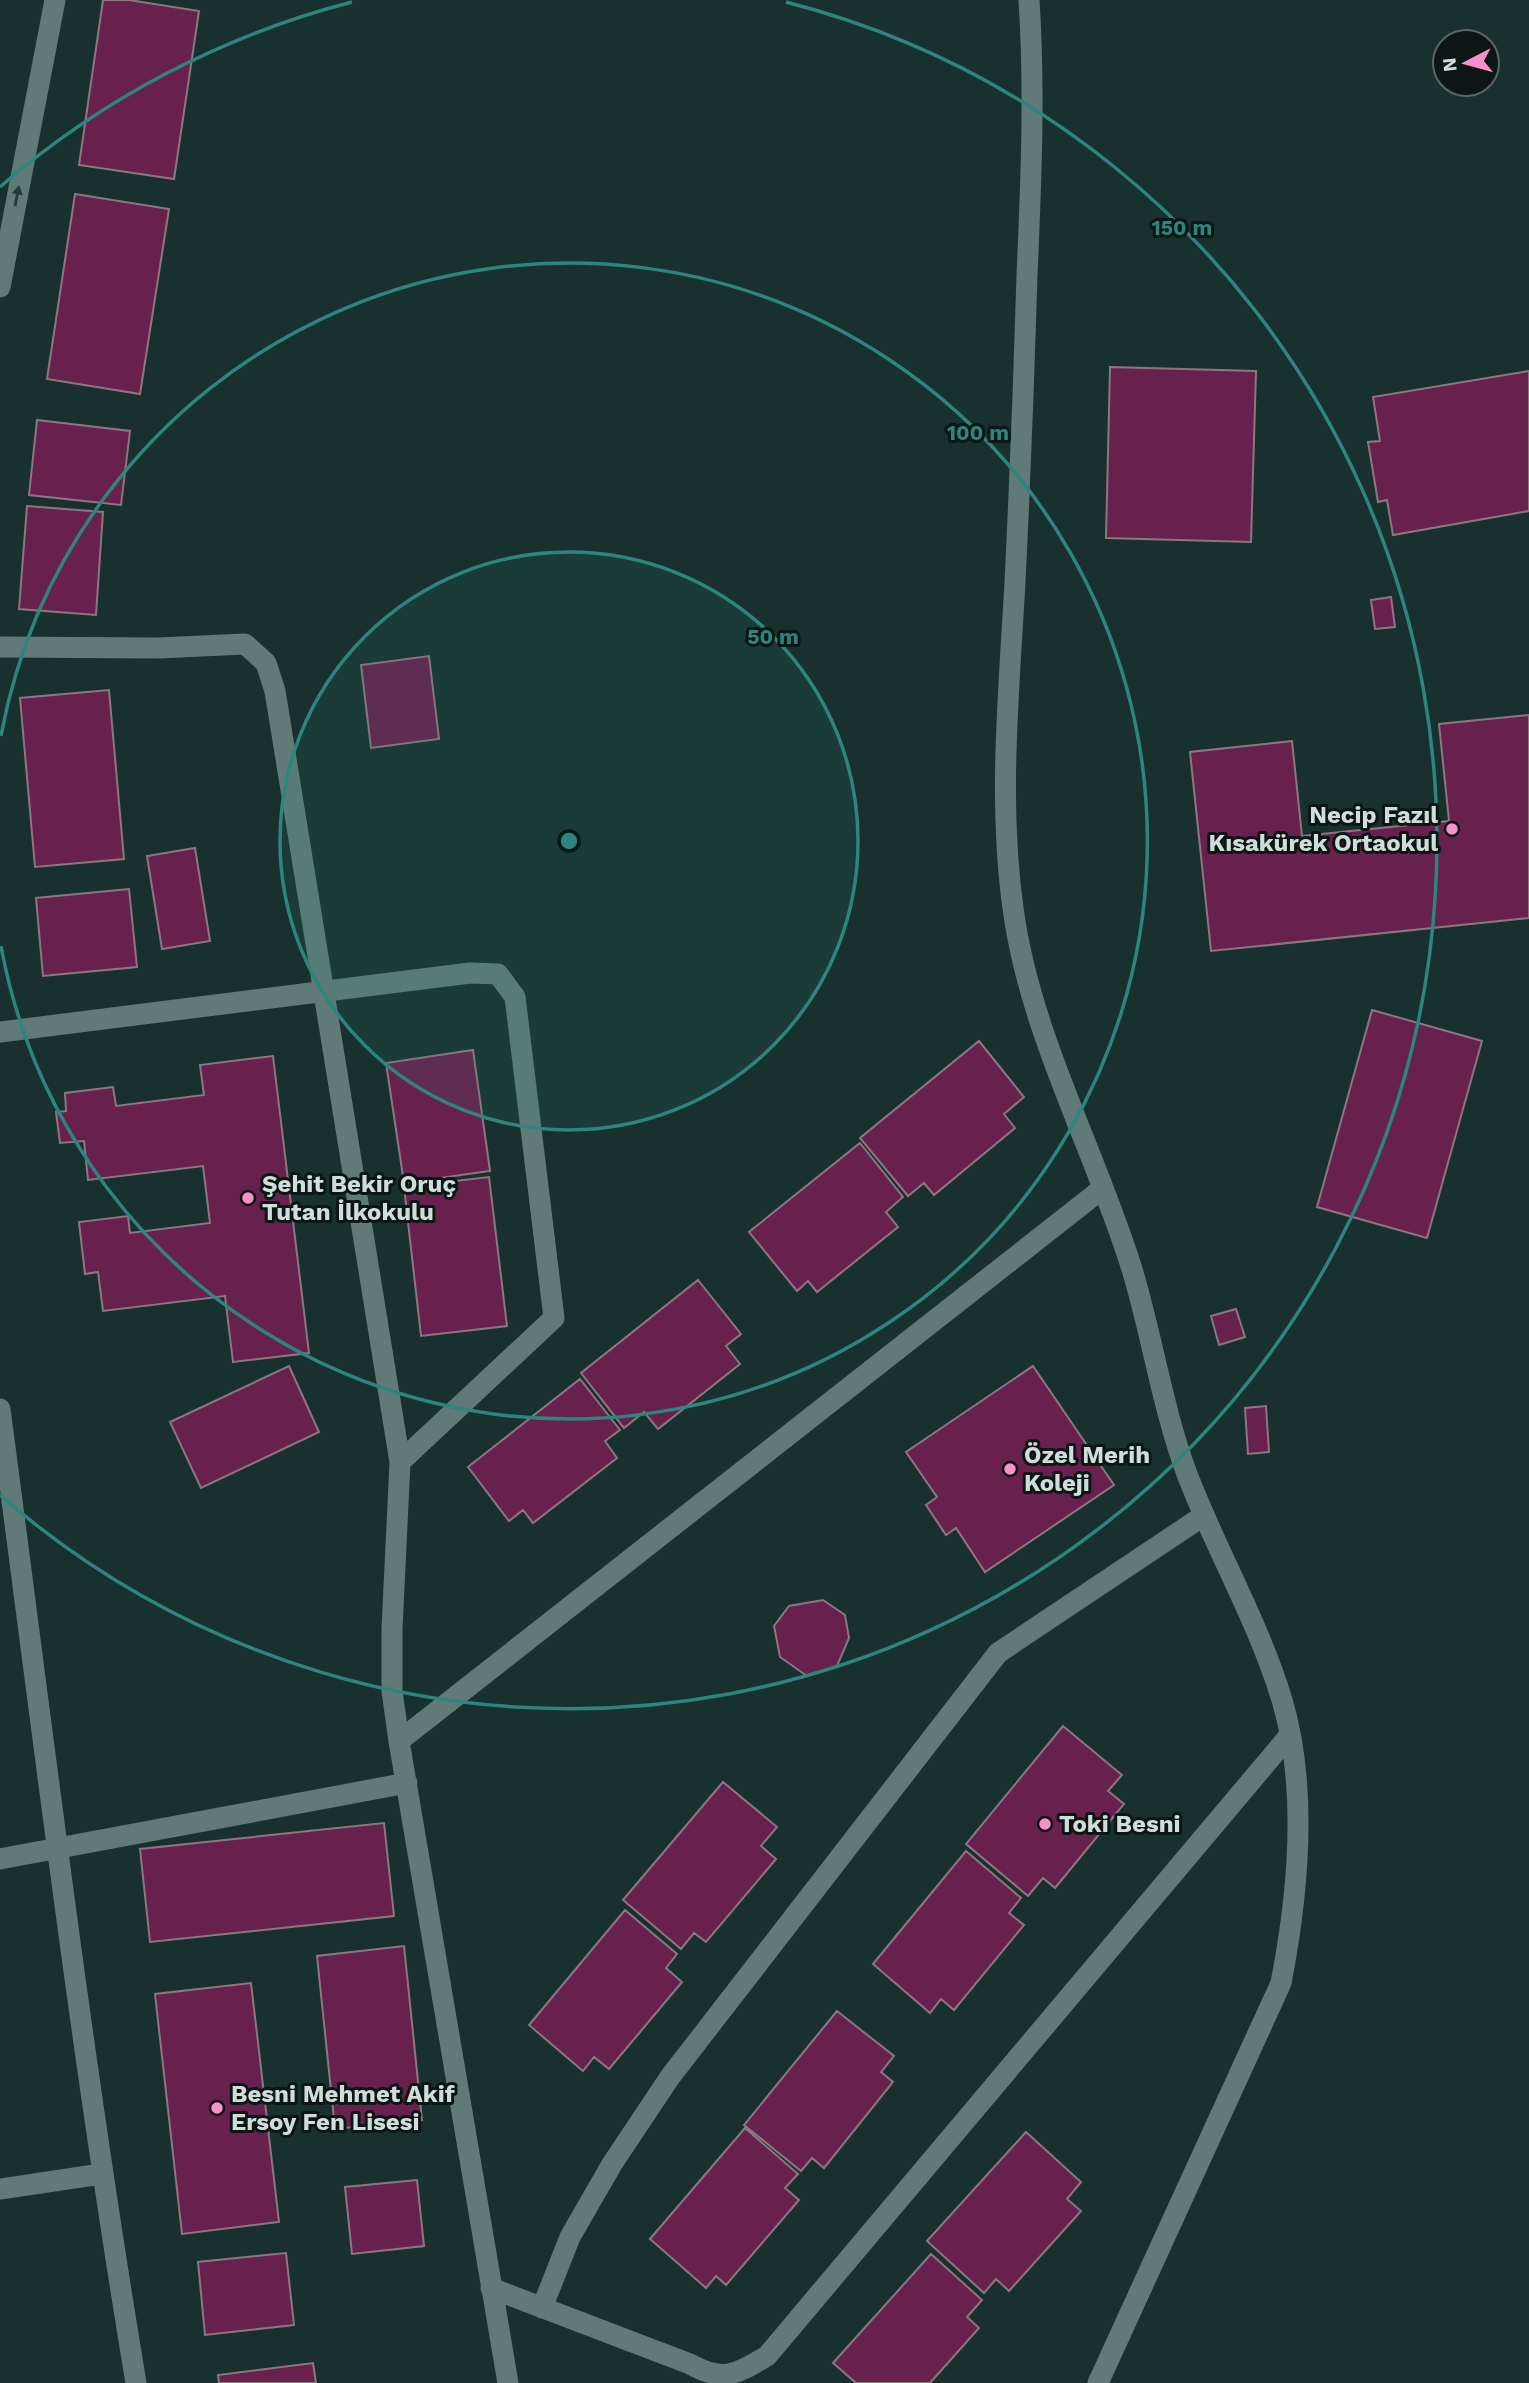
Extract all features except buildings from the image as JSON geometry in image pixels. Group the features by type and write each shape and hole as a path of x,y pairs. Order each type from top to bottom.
{"street":[{"path":"0,287 55,0"},
{"path":"1029,0 1034,97 1021,468 1003,808 1020,961 1131,1266 1184,1465 1203,1516 1250,1614 1283,1702 1293,1758 1296,1876 1293,1921 1281,1983 1098,2383"},
{"path":"0,647 158,648 245,644 266,663 275,691 400,1461 392,1629 393,1691 399,1741 508,2383"},
{"path":"0,1032 470,973 498,974 515,997 554,1318 400,1461"},
{"path":"399,1741 1103,1188"},
{"path":"0,1409 55,1850 101,2174 136,2383"},
{"path":"542,2308 570,2237 612,2164 670,2077 998,1653 1203,1516"},
{"path":"491,2288 690,2364 709,2375 734,2374 767,2356 1289,1736"},
{"path":"0,1859 407,1783"},
{"path":"0,2189 101,2174"}],"place":[{"name":"Necip Fazıl Kısakürek Ortaokul","path":"1452,829"},
{"name":"Şehit Bekir Oruç Tutan İlkokulu","path":"248,1198"},
{"name":"Özel Merih Koleji","path":"1010,1469"},
{"name":"Toki Besni","path":"1045,1824"},
{"name":"Besni Mehmet Akif Ersoy Fen Lisesi","path":"217,2108"}]}
